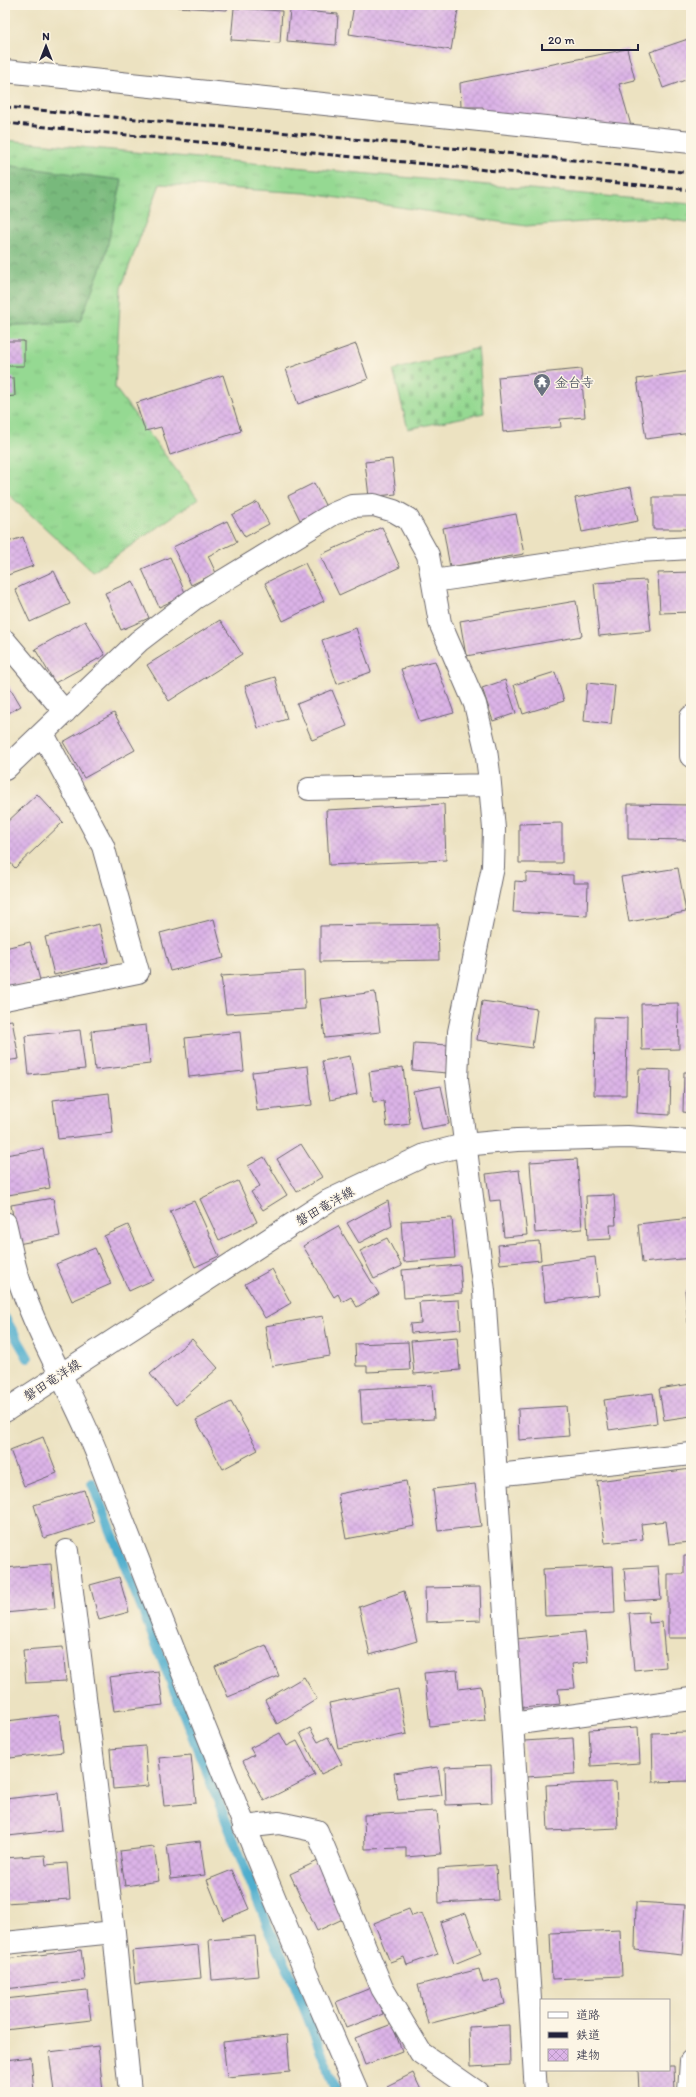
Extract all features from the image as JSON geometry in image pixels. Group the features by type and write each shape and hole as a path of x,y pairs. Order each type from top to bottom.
{"street":[{"path":"5,71 691,142"},
{"path":"5,770 139,642 195,598 333,514 352,506 374,505 394,511 408,519 428,555 440,623 475,704 486,750 494,829 494,867 459,1032 457,1079 464,1145 484,1291 536,2092"},
{"path":"433,581 639,550 691,548"},
{"path":"5,641 65,712"},
{"path":"691,717 691,756"},
{"path":"5,999 138,972 103,846 43,734"},
{"path":"309,789 490,785"},
{"name":"磐田竜洋線","path":"5,1410 328,1201 425,1155 464,1145 517,1140 627,1137 691,1141"},
{"path":"5,1223 19,1282 59,1375 85,1424 169,1641 244,1827 277,1908 357,2092"},
{"path":"496,1475 691,1454"},
{"path":"67,1551 114,1932 130,2092"},
{"path":"512,1724 691,1700"},
{"path":"244,1827 279,1823 317,1831 382,1988 421,2053 477,2092"},
{"path":"5,1943 114,1932"},
{"path":"689,2092 691,2061"}],"green space":[{"path":"5,140 691,204 691,223 656,217 526,226 305,193 160,184 121,288 115,388 198,499 93,572 5,491"},
{"path":"5,165 122,180 105,257 80,321 5,326"},
{"path":"478,348 484,413 408,429 393,370"}],"building":[{"path":"179,5 228,5 227,10 178,7"},
{"path":"354,5 428,5 458,10 451,50 349,34"},
{"path":"234,8 282,11 280,43 231,40"},
{"path":"290,10 338,14 336,45 287,41"},
{"path":"688,39 691,48 691,78 663,88 650,52"},
{"path":"627,49 635,80 619,84 632,129 483,114 483,107 461,107 460,83"},
{"path":"5,341 24,341 24,366 5,366"},
{"path":"356,344 368,379 298,404 286,369"},
{"name":"金台寺","path":"581,369 585,417 560,419 561,427 503,432 498,377"},
{"path":"691,371 691,433 646,439 637,379"},
{"path":"223,375 241,431 170,455 161,427 145,431 136,403"},
{"path":"5,378 14,378 15,396 5,397"},
{"path":"392,459 396,494 369,497 365,462"},
{"path":"314,483 326,507 300,520 288,496"},
{"path":"631,487 638,521 582,532 575,498"},
{"path":"653,497 691,497 691,529 653,529"},
{"path":"257,502 269,524 245,537 232,515"},
{"path":"516,514 524,554 450,567 443,528"},
{"path":"227,521 237,542 208,556 216,573 191,585 173,547"},
{"path":"382,527 400,567 339,595 320,555"},
{"path":"23,537 33,566 5,576 5,543"},
{"path":"170,557 186,595 159,607 142,569"},
{"path":"305,563 324,601 283,621 265,583"},
{"path":"54,571 70,604 30,622 15,589"},
{"path":"691,572 691,612 660,613 658,573"},
{"path":"646,580 651,631 599,636 594,583"},
{"path":"133,581 149,618 121,630 105,593"},
{"path":"576,601 582,636 466,656 460,621"},
{"path":"220,620 242,654 169,701 147,665"},
{"path":"85,621 105,655 55,683 35,649"},
{"path":"356,628 371,672 337,684 322,640"},
{"path":"435,661 454,713 420,722 401,669"},
{"path":"555,672 564,701 523,714 514,685"},
{"path":"275,677 287,719 258,728 245,686"},
{"path":"5,679 21,706 5,715"},
{"path":"505,680 516,713 493,721 482,688"},
{"path":"587,683 615,686 611,724 584,721"},
{"path":"332,690 347,726 312,740 297,704"},
{"path":"114,713 135,750 84,778 63,742"},
{"path":"37,794 63,822 15,868 5,857 5,824"},
{"path":"444,804 446,860 329,865 326,810"},
{"path":"628,804 691,805 690,840 628,839"},
{"path":"562,823 562,863 519,863 519,824"},
{"path":"678,868 686,912 629,922 621,877"},
{"path":"526,873 573,875 573,883 588,883 587,916 513,912 515,881 526,882"},
{"path":"214,919 224,958 170,971 160,933"},
{"path":"99,924 108,962 54,975 45,937"},
{"path":"438,924 439,960 320,962 320,926"},
{"path":"30,942 40,980 5,989 5,948"},
{"path":"304,971 305,1009 226,1014 221,976"},
{"path":"375,992 380,1032 325,1038 320,999"},
{"path":"482,1001 537,1009 532,1048 477,1040"},
{"path":"678,1003 679,1049 642,1050 641,1004"},
{"path":"595,1017 627,1018 626,1095 594,1095"},
{"path":"12,1020 19,1059 5,1061 5,1021"},
{"path":"146,1025 150,1064 95,1070 91,1031"},
{"path":"80,1030 85,1069 29,1075 25,1036"},
{"path":"240,1032 244,1071 189,1077 185,1038"},
{"path":"414,1043 449,1045 447,1073 412,1070"},
{"path":"350,1056 357,1094 330,1100 322,1061"},
{"path":"308,1066 312,1105 257,1111 252,1072"},
{"path":"403,1067 410,1124 387,1127 384,1101 373,1102 369,1072"},
{"path":"639,1069 671,1070 670,1115 637,1113"},
{"path":"684,1072 691,1072 691,1113 683,1112"},
{"path":"441,1086 449,1124 421,1129 413,1091"},
{"path":"109,1093 113,1133 58,1139 53,1100"},
{"path":"301,1144 322,1177 297,1192 277,1159"},
{"path":"43,1149 50,1188 8,1195 5,1179 5,1155"},
{"path":"264,1157 287,1195 263,1210 251,1192 260,1186 248,1166"},
{"path":"577,1159 582,1229 535,1233 530,1162"},
{"path":"519,1170 527,1235 504,1237 500,1200 490,1201 486,1174"},
{"path":"238,1181 257,1222 219,1240 200,1199"},
{"path":"614,1195 616,1225 610,1225 611,1239 588,1240 586,1196"},
{"path":"53,1198 60,1236 18,1244 11,1205"},
{"path":"194,1201 219,1256 195,1267 170,1211"},
{"path":"388,1201 392,1226 359,1243 347,1223"},
{"path":"452,1218 455,1258 404,1262 401,1221"},
{"path":"691,1218 691,1258 642,1263 638,1224"},
{"path":"128,1225 153,1280 129,1291 104,1236"},
{"path":"338,1226 379,1294 357,1307 351,1297 342,1302 338,1294 334,1297 303,1246"},
{"path":"387,1238 402,1266 374,1279 360,1251"},
{"path":"539,1241 541,1260 500,1264 498,1245"},
{"path":"95,1248 111,1284 72,1301 56,1264"},
{"path":"595,1257 599,1295 545,1302 541,1264"},
{"path":"460,1265 462,1293 404,1298 402,1270"},
{"path":"272,1269 291,1303 265,1318 245,1284"},
{"path":"691,1289 691,1323 688,1324 685,1290"},
{"path":"459,1300 461,1329 411,1333 410,1324 421,1323 419,1302"},
{"path":"323,1316 330,1356 272,1366 265,1326"},
{"path":"457,1337 460,1370 414,1374 411,1341"},
{"path":"192,1339 218,1368 176,1405 150,1374"},
{"path":"408,1342 410,1370 367,1372 367,1366 356,1366 355,1344"},
{"path":"691,1384 691,1416 664,1420 659,1389"},
{"path":"432,1385 434,1419 362,1423 360,1389"},
{"path":"653,1393 657,1423 609,1430 604,1400"},
{"path":"231,1402 258,1450 223,1469 196,1420"},
{"path":"566,1406 569,1436 519,1440 518,1409"},
{"path":"43,1437 57,1473 24,1486 10,1450"},
{"path":"691,1469 691,1542 669,1544 666,1521 641,1524 643,1539 605,1543 597,1481"},
{"path":"406,1481 415,1526 346,1539 338,1494"},
{"path":"475,1484 481,1526 438,1531 433,1489"},
{"path":"84,1490 94,1522 44,1538 34,1505"},
{"path":"684,1556 691,1556 691,1638 668,1638 668,1574 684,1574"},
{"path":"51,1564 55,1608 5,1613 5,1568"},
{"path":"613,1566 615,1613 545,1616 543,1569"},
{"path":"658,1566 661,1599 627,1601 624,1568"},
{"path":"119,1577 129,1612 99,1620 90,1585"},
{"path":"480,1587 481,1620 426,1622 425,1588"},
{"path":"404,1591 417,1641 370,1655 359,1607"},
{"path":"648,1612 649,1623 662,1622 666,1667 634,1670 629,1613"},
{"path":"585,1632 588,1662 572,1664 575,1688 558,1689 560,1704 523,1708 516,1639"},
{"path":"266,1645 279,1676 228,1697 215,1666"},
{"path":"63,1647 66,1681 26,1683 23,1650"},
{"path":"457,1670 459,1689 481,1686 485,1720 430,1726 424,1673"},
{"path":"158,1671 163,1705 114,1711 109,1677"},
{"path":"304,1677 317,1699 277,1724 265,1700"},
{"path":"398,1689 407,1734 338,1748 329,1703"},
{"path":"59,1715 63,1752 10,1758 6,1721"},
{"path":"638,1727 640,1763 591,1766 589,1730"},
{"path":"310,1728 318,1742 328,1737 342,1764 321,1774 300,1733"},
{"path":"688,1732 689,1781 653,1782 652,1733"},
{"path":"280,1733 287,1746 297,1741 315,1775 264,1801 243,1761 254,1755 250,1748"},
{"path":"573,1738 575,1774 526,1777 524,1741"},
{"path":"145,1746 148,1786 113,1789 110,1749"},
{"path":"191,1755 196,1803 164,1806 159,1758"},
{"path":"491,1765 492,1803 446,1805 445,1767"},
{"path":"438,1767 442,1795 398,1800 394,1773"},
{"path":"616,1782 618,1828 548,1831 546,1785"},
{"path":"58,1793 62,1830 8,1836 5,1799"},
{"path":"437,1811 441,1854 406,1857 406,1848 365,1849 364,1815"},
{"path":"200,1841 205,1875 171,1879 167,1845"},
{"path":"154,1847 159,1881 125,1886 120,1851"},
{"path":"45,1855 46,1865 67,1863 70,1899 5,1903 5,1858"},
{"path":"322,1859 349,1916 317,1931 290,1874"},
{"path":"496,1865 498,1900 439,1903 438,1869"},
{"path":"232,1870 249,1909 223,1920 207,1880"},
{"path":"636,1902 685,1905 682,1955 635,1950"},
{"path":"409,1909 412,1916 422,1913 438,1954 407,1965 404,1957 390,1962 374,1923"},
{"path":"466,1913 481,1953 454,1964 440,1922"},
{"path":"620,1930 622,1976 552,1979 550,1933"},
{"path":"255,1936 259,1976 212,1980 209,1940"},
{"path":"198,1945 201,1978 135,1984 132,1951"},
{"path":"81,1950 85,1980 5,1989 5,1959"},
{"path":"479,1969 483,1983 499,1979 505,2004 428,2024 418,1985"},
{"path":"373,1987 383,2014 346,2028 336,2002"},
{"path":"87,1990 91,2020 5,2030 5,1999"},
{"path":"392,2024 402,2051 365,2065 355,2038"},
{"path":"509,2025 510,2065 470,2067 469,2027"},
{"path":"287,2035 290,2071 227,2077 223,2042"},
{"path":"98,2046 103,2092 54,2092 49,2052"},
{"path":"31,2057 34,2092 5,2092 5,2060"},
{"path":"670,2066 674,2066 675,2092 639,2092 638,2071 670,2071"},
{"path":"413,2073 422,2092 390,2092 387,2086"}],"waterway":[{"path":"5,1318 28,1358"},
{"path":"92,1483 269,1929 293,1980 337,2092"}],"railway":[{"path":"5,107 527,155 691,173"},
{"path":"5,123 691,190"}],"place":[{"name":"金台寺","path":"542,397"}]}
